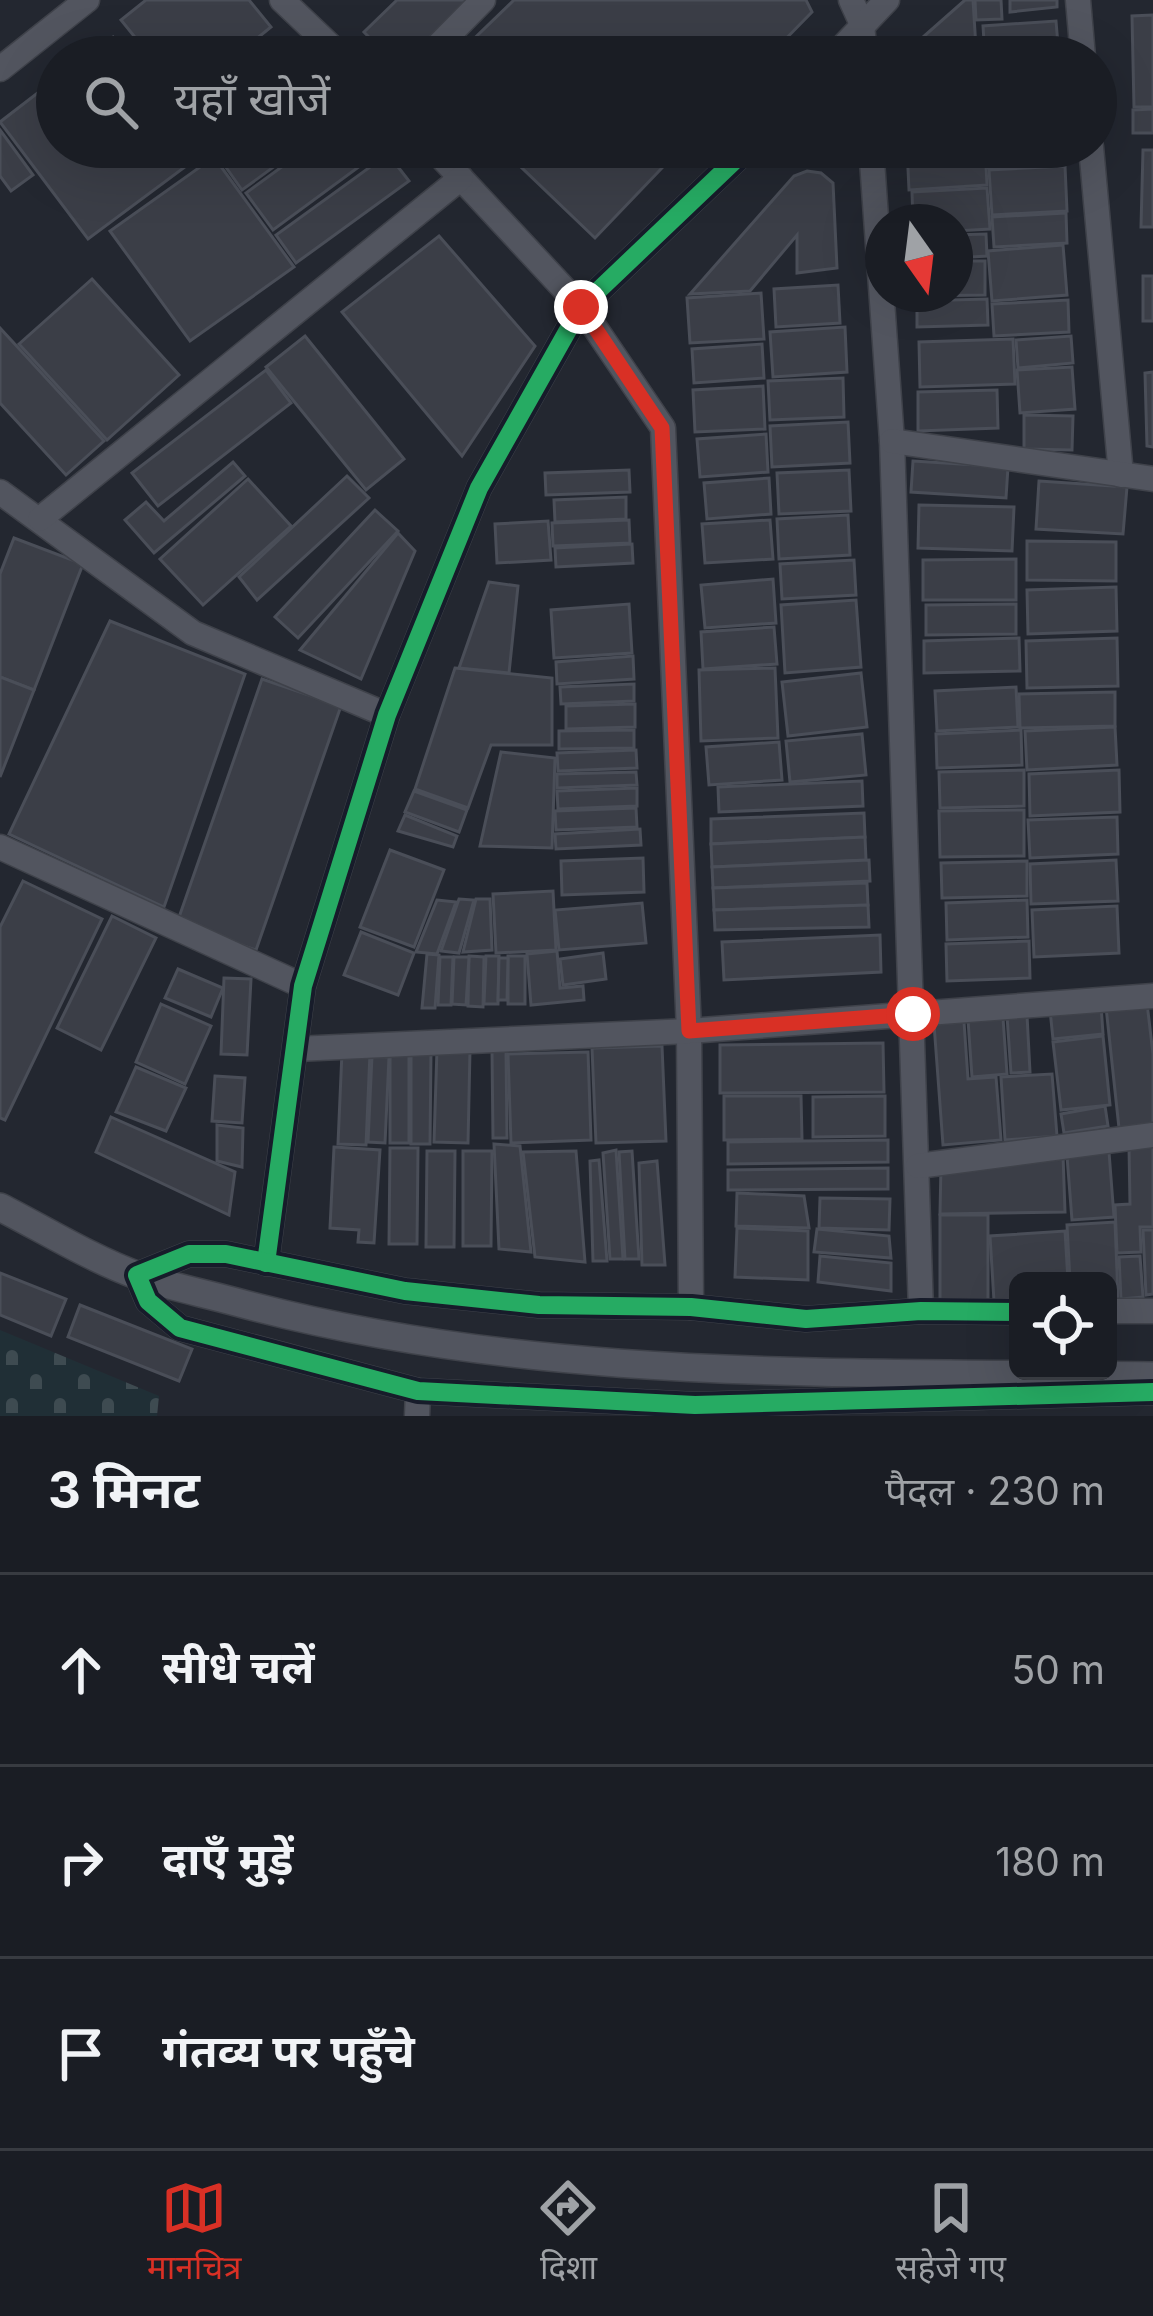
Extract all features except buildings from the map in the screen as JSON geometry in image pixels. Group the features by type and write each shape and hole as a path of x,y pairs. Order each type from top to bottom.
{"street":[{"path":"42,36 87,0"},
{"path":"282,0 320,36"},
{"path":"448,36 483,0"},
{"path":"851,0 863,36"},
{"path":"851,36 887,0"},
{"path":"1078,0 1081,36"},
{"path":"0,69 36,40"},
{"path":"452,168 581,307 662,428 689,1031 691,1307"},
{"path":"266,1263 303,986 387,715 479,488 581,307 726,168"},
{"path":"872,168 892,441 921,1311"},
{"path":"1093,168 1121,475"},
{"path":"40,519 461,178"},
{"path":"892,441 1153,479"},
{"path":"0,492 193,634 387,715"},
{"path":"0,848 303,986"},
{"path":"296,1049 689,1031 1153,996"},
{"path":"918,1166 1153,1135"},
{"path":"0,1207 137,1275 317,1324 509,1356 708,1368 1153,1376"},
{"path":"137,1275 189,1254 226,1254 406,1291 538,1305 691,1307 806,1319 921,1311 1009,1312"},
{"path":"137,1275 148,1301 180,1328 418,1404 696,1410 1153,1392"},
{"path":"1117,1311 1153,1311"}],"green space":[{"path":"0,1330 159,1396 157,1416 0,1416"}],"cycle path":[{"path":"266,1263 303,986 387,715 479,488 581,307 727,168"},
{"path":"1009,1312 921,1311 806,1319 691,1307 539,1305 405,1291 226,1254 189,1254 137,1275 148,1301 180,1328 418,1391 695,1405 1153,1392"}],"route":[{"path":"581,307 662,428 689,1031 913,1014"}]}
